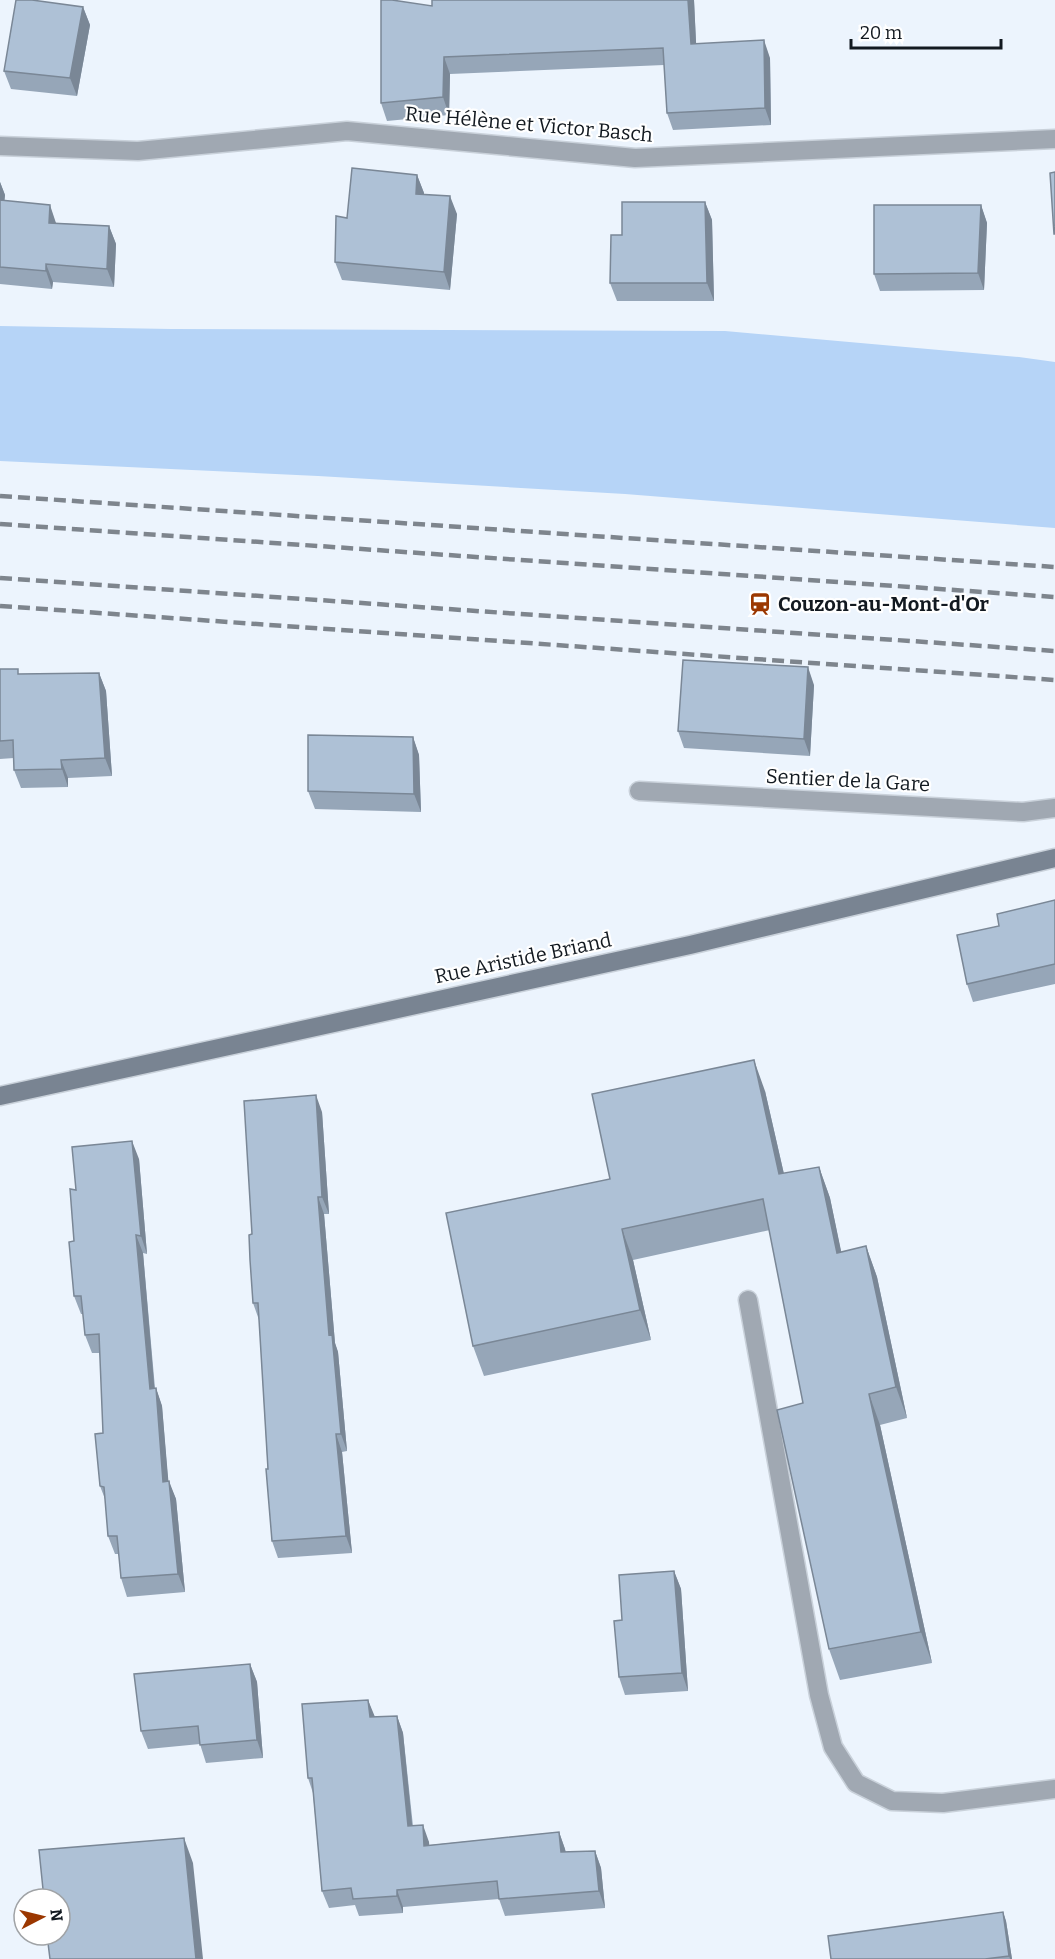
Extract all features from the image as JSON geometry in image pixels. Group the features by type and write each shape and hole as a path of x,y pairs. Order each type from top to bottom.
{"street":[{"name":"Rue Hélène et Victor Basch","path":"0,146 138,151 347,131 635,158 1055,139"},
{"name":"Sentier de la Gare","path":"639,791 1023,812 1055,808"},
{"name":"Rue Aristide Briand","path":"0,1096 690,945 1055,858"},
{"path":"748,1299 819,1695 833,1747 856,1783 892,1801 943,1803 1055,1789"}],"shaded area":[{"path":"0,326 171,329 725,331 1055,362 1055,528 625,494 0,461"}],"building":[{"path":"16,0 83,7 70,78 4,71"},
{"path":"381,0 432,6 432,0 688,0 691,44 764,40 765,108 667,113 663,48 444,57 443,97 381,103"},
{"path":"352,168 417,175 416,194 450,196 444,272 335,262 336,216 347,218"},
{"path":"1055,172 1055,234 1054,234 1050,173"},
{"path":"0,200 50,205 49,223 109,226 107,269 46,264 46,271 0,267"},
{"path":"622,202 705,202 707,283 610,283 611,235 622,235"},
{"path":"874,205 981,205 978,273 874,274"},
{"path":"683,660 808,667 804,739 678,731"},
{"path":"0,669 18,669 18,674 99,673 105,758 61,760 62,769 14,770 13,740 0,741"},
{"path":"308,735 413,737 414,794 308,791"},
{"path":"1055,900 1055,964 967,984 957,935 999,926 997,914"},
{"path":"754,1060 779,1174 819,1167 837,1253 866,1246 896,1387 869,1394 921,1632 829,1649 777,1410 803,1403 763,1199 622,1229 640,1310 473,1346 446,1213 610,1179 592,1094"},
{"path":"316,1095 322,1197 318,1197 329,1335 332,1334 341,1434 336,1434 346,1536 272,1541 258,1303 253,1303 250,1260 249,1235 252,1234 244,1101"},
{"path":"132,1141 141,1236 136,1235 150,1389 156,1388 163,1482 169,1481 178,1574 121,1578 117,1536 108,1536 104,1487 100,1486 95,1434 103,1433 99,1334 85,1335 81,1296 74,1296 69,1242 74,1241 70,1189 76,1190 72,1147"},
{"path":"674,1571 682,1673 619,1677 614,1621 622,1620 619,1575"},
{"path":"250,1664 257,1740 200,1745 198,1726 141,1731 134,1674"},
{"path":"368,1700 370,1717 397,1716 408,1826 423,1825 424,1846 559,1832 561,1852 595,1851 599,1891 499,1899 497,1881 397,1890 397,1896 353,1899 351,1888 322,1891 312,1778 308,1778 302,1704"},
{"path":"184,1838 196,1959 50,1959 48,1947 72,1947 72,1887 43,1887 39,1850"},
{"path":"1003,1912 1009,1956 985,1959 831,1959 828,1936"}],"railway":[{"path":"0,496 1055,567"},
{"path":"0,524 1055,597"},
{"path":"0,578 1055,651"},
{"path":"0,606 1055,680"}],"place":[{"name":"Couzon-au-Mont-d'Or","path":"760,604"}]}
